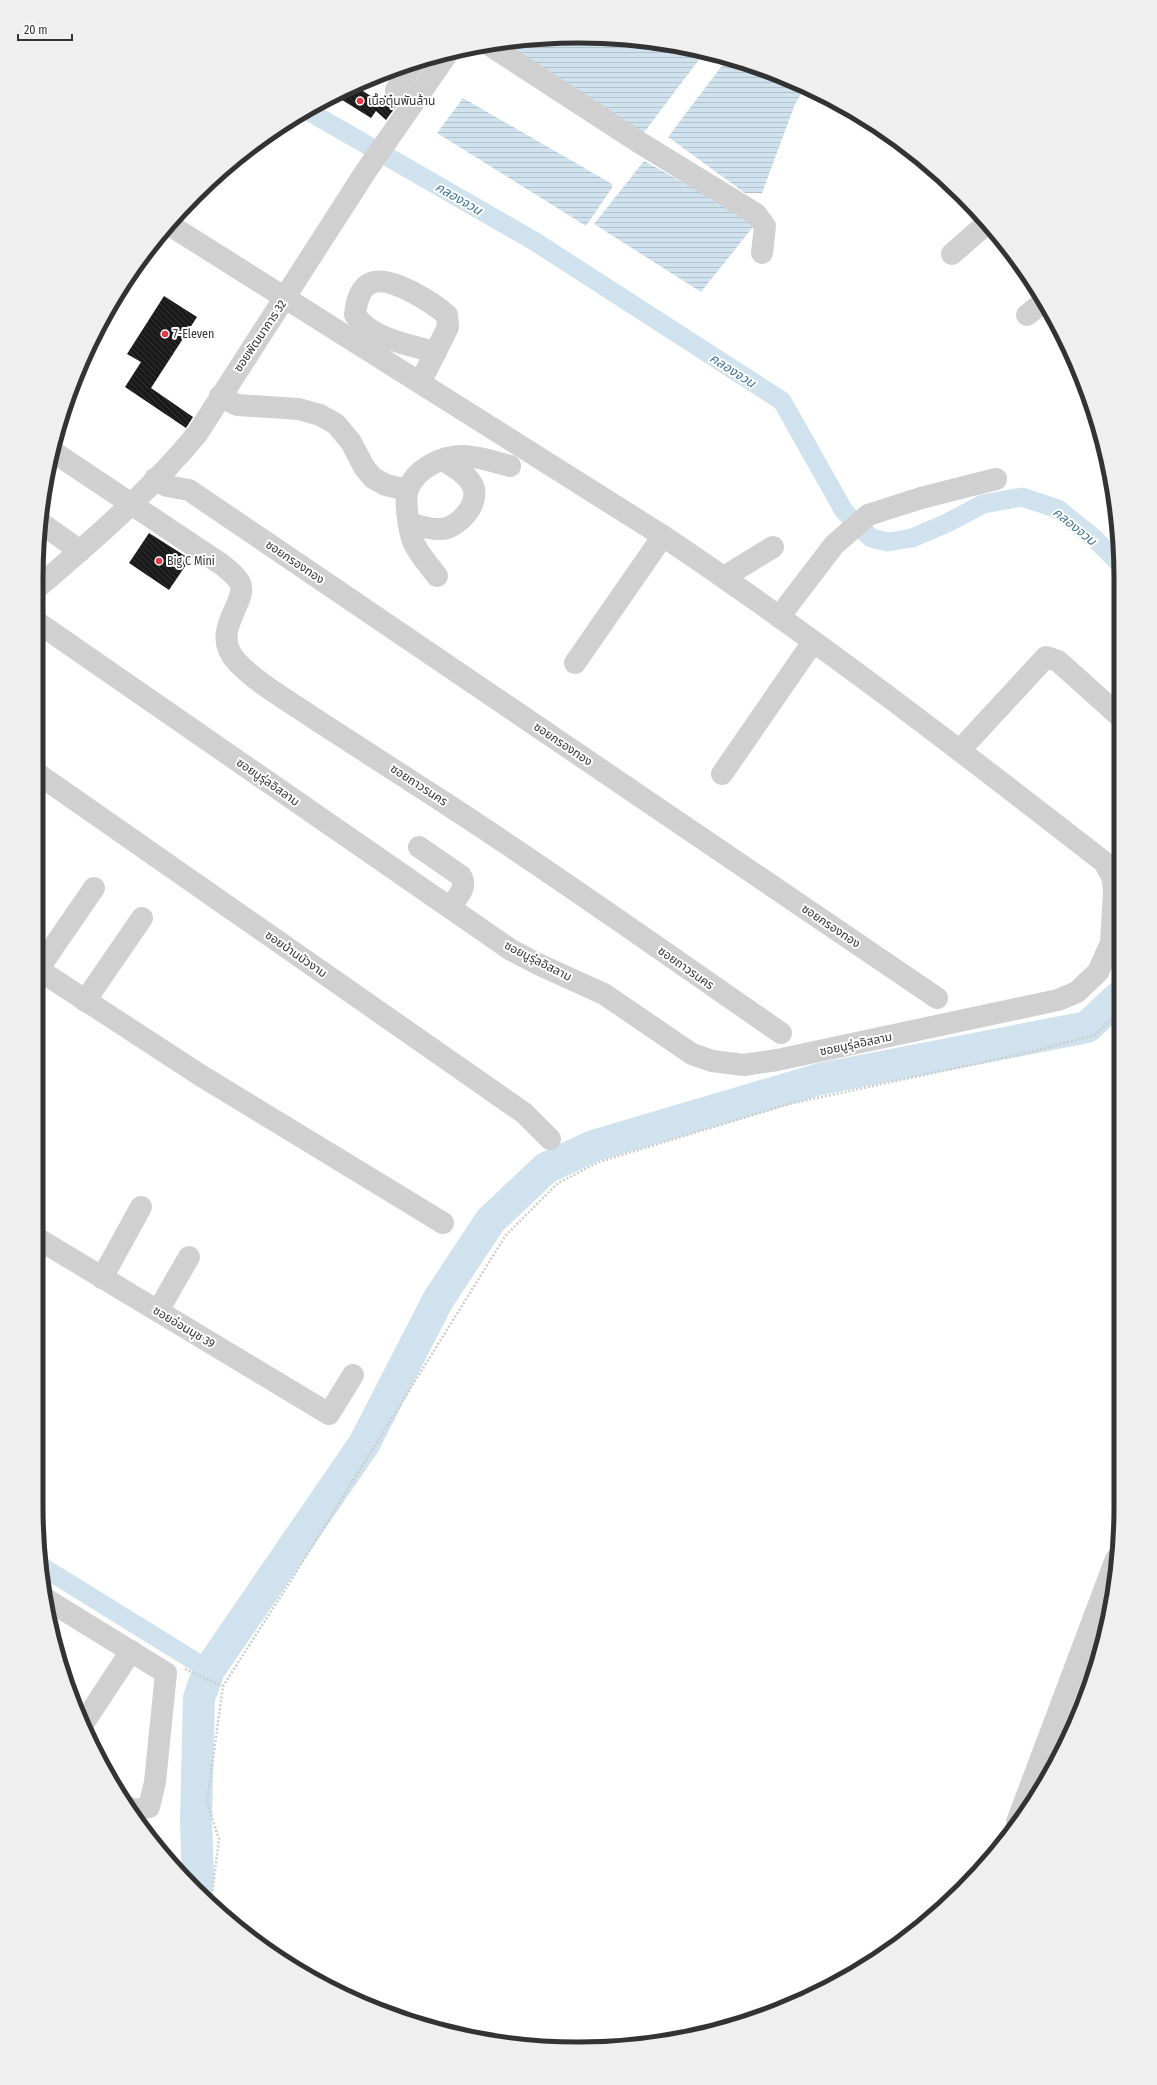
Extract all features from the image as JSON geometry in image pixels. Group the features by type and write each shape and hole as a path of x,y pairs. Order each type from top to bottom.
{"street":[{"path":"497,50 636,141 756,214 765,226 762,253"},
{"name":"ซอยพัฒนาการ 32","path":"43,583 133,503 177,458 197,434 366,171 404,114 443,60"},
{"path":"396,90 409,70"},
{"path":"952,254 983,227"},
{"path":"174,228 421,381 663,536 724,577 960,750 1046,657 1058,661 1114,711"},
{"path":"421,381 436,352"},
{"path":"220,396 238,405 299,409 320,414 336,424 351,442 364,467 373,478 386,485 407,490"},
{"name":"ซอยถาวรนคร","path":"58,454 133,503 221,564 234,575 241,584 242,593 231,616 226,636 227,648 237,662 271,690 452,807 781,1034"},
{"path":"437,576 414,542 409,523 407,490 420,472 432,463 443,460 461,456 478,457 510,466"},
{"path":"177,458 186,474 189,490"},
{"path":"409,523 430,529 444,529 462,519 473,502 473,487 467,478 443,460"},
{"name":"ซอยกรองทอง","path":"155,479 168,486 189,490 937,998"},
{"path":"779,617 834,545 848,531 868,515 921,498 996,479"},
{"path":"46,527 80,551"},
{"path":"575,663 663,536"},
{"path":"724,577 774,546"},
{"name":"ซอยนูรุ่ลอิสลาม","path":"43,626 511,950 604,994 692,1054 712,1061 744,1065 784,1059 1058,1000 1077,992 1098,972 1111,943 1114,890 1112,876 1104,862 960,750"},
{"path":"722,774 813,642"},
{"name":"ซอยบ้านบัวงาม","path":"43,777 524,1113 550,1139"},
{"path":"419,846 460,876 464,882 464,887 450,907"},
{"path":"43,963 94,888"},
{"path":"85,1001 142,918"},
{"path":"43,972 85,1001 200,1075 443,1223"},
{"path":"102,1278 141,1207"},
{"name":"ซอยอ่อนนุช 39","path":"43,1242 329,1414 354,1375"},
{"path":"158,1311 189,1257"},
{"path":"1044,1771 1108,1582"},
{"path":"52,1603 166,1673 155,1782 150,1807 137,1809"},
{"path":"87,1717 131,1651"}],"path":[{"path":"212,1896 219,1839 207,1802 223,1686 290,1582 506,1235 558,1182 599,1162 788,1104 1027,1053 1095,1036 1114,1017"},
{"path":"183,1668 223,1686"}],"water":[{"path":"543,44 614,44 683,53 701,57 642,135 508,48"},
{"path":"724,63 751,71 802,92 795,104 762,193 745,193 668,137"},
{"path":"463,98 612,184 612,188 586,226 437,133"},
{"path":"644,161 752,220 753,227 701,292 594,224"}],"building":[{"path":"361,90 380,102 385,95 389,101 399,102 386,120 376,111 371,118 340,99"},
{"path":"164,296 197,317 151,388 193,417 186,428 125,387 141,362 127,354"},
{"name":"Big C Mini","path":"149,533 190,559 169,590 129,563"}],"waterway":[{"name":"คลองจวน","path":"313,114 534,241 782,401 844,511 871,538 888,542 912,538 947,523 983,504 1022,497 1058,509 1095,539 1113,557"},
{"path":"197,1882 196,1821 199,1698 209,1670 364,1444 438,1300 490,1221 546,1168 593,1146 820,1079 1087,1027 1114,1002"},
{"path":"47,1570 209,1670"}],"place":[{"name":"เนื้อตุ๋นพันล้าน","path":"360,101"},
{"name":"7-Eleven","path":"165,334"},
{"name":"Big C Mini","path":"159,561"}]}
